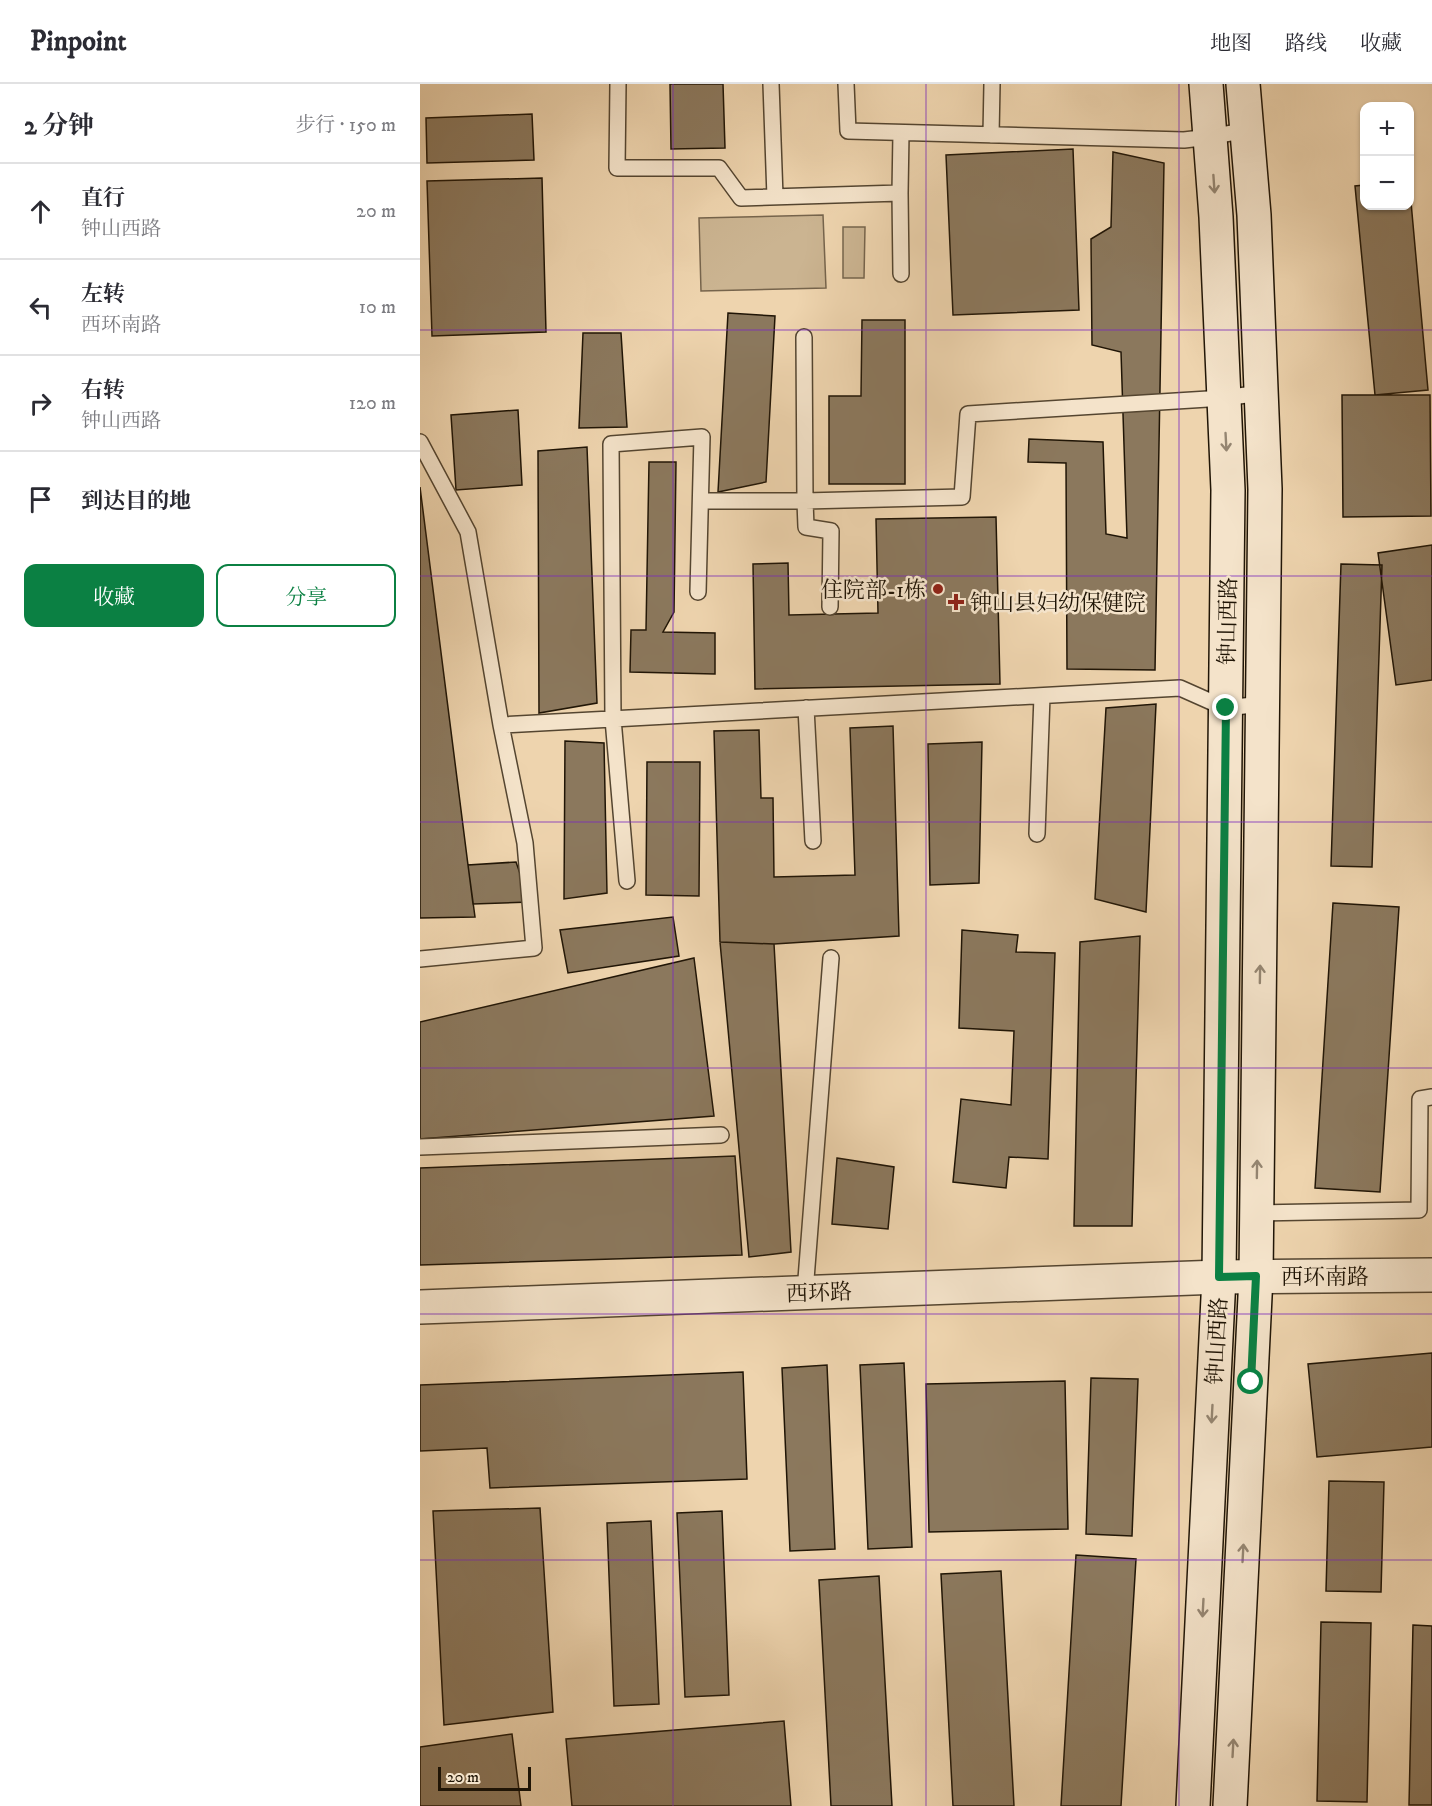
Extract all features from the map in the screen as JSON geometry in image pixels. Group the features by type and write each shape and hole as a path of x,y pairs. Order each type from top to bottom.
{"main road":[{"name":"钟山西路","path":"1193,1806 1219,1277 1228,490 1216,217 1206,84"},
{"name":"钟山西路","path":"1230,1806 1256,1276 1265,489 1254,215 1243,84"},
{"name":"西环南路","path":"1219,1277 1432,1275"},
{"name":"西环路","path":"420,1307 1219,1277"}],"lane":[{"path":"618,84 617,168 719,168 741,198 900,193"},
{"path":"771,84 775,197"},
{"path":"846,84 848,131 1184,140 1247,130"},
{"path":"991,135 992,84"},
{"path":"901,274 902,133"},
{"path":"804,337 806,527 831,531 830,607"},
{"path":"701,501 962,497 968,414 1224,398 1261,393"},
{"path":"627,881 613,719 611,444 702,437 698,592"},
{"path":"420,442 468,532 501,724 525,843 534,948 420,959"},
{"path":"501,724 1180,688 1226,708 1263,704"},
{"path":"1038,834 1042,696"},
{"path":"806,708 813,841"},
{"path":"805,1292 831,958"},
{"path":"1257,1213 1419,1210 1420,1099 1432,1097"},
{"path":"420,1148 721,1135"}],"shaded area":[{"path":"823,215 826,288 701,291 699,218"},
{"path":"843,227 865,227 864,278 843,278"}],"building":[{"path":"670,84 723,84 725,148 671,149"},
{"path":"532,114 534,160 427,163 426,118"},
{"path":"1073,149 1079,310 953,315 946,155"},
{"path":"1113,152 1164,163 1155,670 1067,669 1066,463 1028,462 1029,439 1103,442 1106,534 1127,538 1121,352 1092,345 1091,239 1111,227"},
{"path":"542,178 546,332 432,336 427,181"},
{"path":"1360,185 1360,210 1412,210 1428,390 1375,395 1355,186"},
{"path":"728,313 775,316 766,482 718,492"},
{"path":"862,320 905,320 905,484 829,484 829,396 861,396"},
{"path":"583,333 621,333 627,427 579,428"},
{"path":"1342,395 1430,395 1431,516 1343,517"},
{"path":"518,410 522,485 456,490 451,415"},
{"path":"587,447 597,703 539,713 538,451"},
{"path":"649,462 676,462 674,612 663,632 715,633 715,674 630,672 631,630 646,630"},
{"path":"420,487 468,865 475,917 420,918"},
{"name":"住院部-1栋","path":"996,517 1000,684 755,689 753,564 788,563 789,615 878,613 876,519"},
{"path":"1432,545 1432,680 1396,685 1378,553"},
{"path":"1341,564 1382,565 1372,867 1331,866"},
{"path":"1156,704 1146,912 1095,899 1106,708"},
{"path":"893,726 899,936 774,944 720,942 714,731 759,730 761,798 773,798 774,877 855,875 850,728"},
{"path":"565,741 604,743 607,893 564,899"},
{"path":"982,742 979,883 930,885 928,744"},
{"path":"647,762 700,762 699,896 646,895"},
{"path":"516,862 530,902 473,904 468,865"},
{"path":"1333,903 1399,907 1380,1192 1315,1188"},
{"path":"673,917 679,956 568,973 560,930"},
{"path":"962,930 1018,935 1016,952 1055,953 1048,1159 1009,1157 1006,1188 953,1182 961,1099 1011,1105 1014,1031 959,1028"},
{"path":"1140,936 1132,1226 1074,1226 1080,942"},
{"path":"720,942 774,944 791,1252 749,1257"},
{"path":"694,958 714,1116 420,1139 420,1022"},
{"path":"735,1156 742,1255 420,1265 420,1168"},
{"path":"837,1158 894,1167 888,1229 832,1224"},
{"path":"1432,1353 1432,1447 1317,1457 1308,1364"},
{"path":"904,1363 912,1547 868,1549 860,1365"},
{"path":"827,1365 835,1549 790,1551 782,1368"},
{"path":"743,1372 747,1479 490,1488 487,1448 420,1451 420,1385"},
{"path":"1091,1378 1138,1379 1132,1536 1086,1534"},
{"path":"1065,1381 1068,1529 929,1532 926,1384"},
{"path":"1329,1481 1384,1482 1381,1592 1326,1591"},
{"path":"540,1508 553,1712 444,1725 433,1511"},
{"path":"722,1511 729,1695 685,1697 677,1513"},
{"path":"651,1521 659,1704 614,1706 607,1523"},
{"path":"1076,1555 1136,1559 1121,1806 1061,1806"},
{"path":"1001,1571 1014,1806 953,1806 941,1574"},
{"path":"879,1576 892,1806 831,1806 819,1580"},
{"path":"1321,1622 1371,1623 1367,1802 1317,1801"},
{"path":"1413,1625 1432,1626 1432,1805 1409,1805"},
{"path":"784,1721 791,1806 572,1806 566,1739"},
{"path":"512,1734 521,1806 420,1806 420,1747"}],"place":[{"name":"住院部-1栋","path":"938,589"},
{"name":"钟山县妇幼保健院","path":"956,602"}],"route":[{"path":"1226,708 1219,1277 1256,1276 1251,1382"}]}
